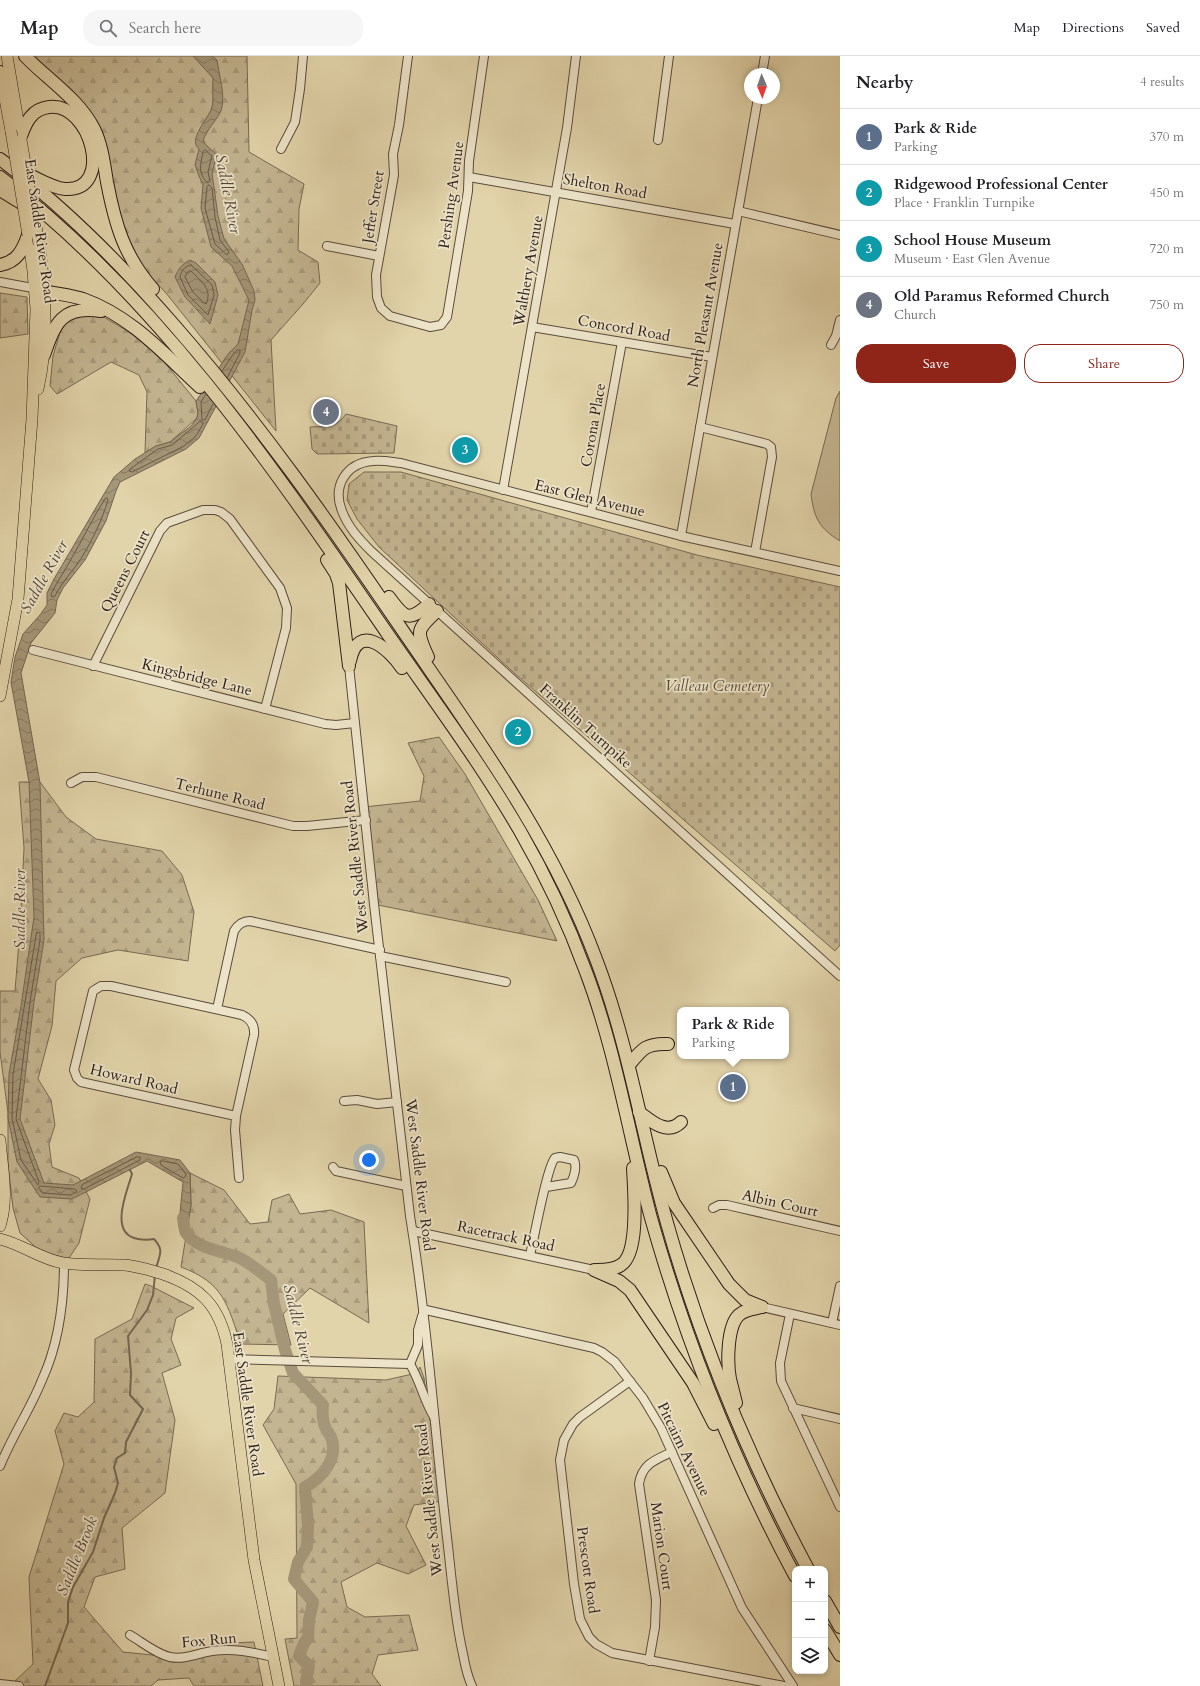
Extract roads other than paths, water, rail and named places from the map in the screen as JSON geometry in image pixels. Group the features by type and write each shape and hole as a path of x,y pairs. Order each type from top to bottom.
{"highway":[{"path":"25,56 77,105 90,122 99,143 115,220 126,249 143,277 177,316 204,360"},
{"path":"3,161 61,188 76,187 85,182 90,175 94,161 90,144 78,119 66,110 52,107 39,110 29,119 18,136"},
{"path":"3,161 54,202 95,240 140,286 236,399 302,484 512,791 538,833 561,876 601,971 629,1065 666,1219 689,1295 720,1381 749,1448 806,1566"},
{"path":"0,177 64,230 116,281 149,317 194,376 229,414 299,506 438,707 513,819 540,867 564,917 587,974 599,1008 612,1056 631,1139 656,1234 686,1328 720,1419 766,1520 792,1570"},
{"path":"0,190 64,230"},
{"path":"0,265 9,262 16,257 23,249 28,236"},
{"path":"40,289 84,300 115,314 132,325 194,376"},
{"path":"44,355 53,332 66,314 77,310 91,310 115,314"},
{"path":"299,506 317,545 333,569 337,578 349,666"},
{"path":"344,545 374,576 402,613 409,616 415,616 433,607"},
{"path":"433,607 422,625 420,637 440,685"},
{"path":"349,666 353,650 356,645 366,641 373,642 388,652 406,674 438,707"},
{"path":"629,1065 647,1046 654,1044 668,1044"},
{"path":"640,1112 662,1127 673,1127 681,1122"},
{"path":"645,1136 670,1195 686,1222 732,1289 745,1300 762,1308"},
{"path":"594,1270 609,1269 621,1265 627,1259 630,1251 635,1207 631,1139"},
{"path":"594,1270 619,1280 633,1294 700,1395 734,1470 766,1520"},
{"path":"749,1448 730,1378 729,1350 732,1327 736,1319 746,1310 762,1308"},
{"path":"826,1602 840,1627"},
{"path":"828,1635 840,1655"}],"main road":[{"path":"7,56 18,136 39,244 40,289"},
{"name":"East Saddle River Road","path":"0,72 18,136 28,236 40,289 45,327 44,355 32,419"},
{"name":"East Saddle River Road","path":"0,696 18,599 32,419 40,289"},
{"path":"0,1140 5,1196 4,1211 0,1226"},
{"name":"East Saddle River Road","path":"0,1239 45,1258 64,1263 125,1265 155,1271 195,1288 209,1302 217,1314 223,1328 229,1359 254,1560 279,1686"}],"street":[{"path":"281,149 294,122 300,89 303,56"},
{"name":"Jeffer Street","path":"408,56 399,125 393,154 394,175 376,275 377,297 381,308 390,316 430,327"},
{"name":"Pershing Avenue","path":"430,327 441,325 447,317 469,177 469,161 484,56"},
{"name":"Walthery Avenue","path":"503,490 567,128 576,56"},
{"path":"658,140 669,56"},
{"path":"763,68 765,56"},
{"name":"North Pleasant Avenue","path":"681,536 757,104"},
{"name":"Shelton Road","path":"469,177 735,224"},
{"path":"738,211 840,235"},
{"path":"327,246 379,256"},
{"path":"0,282 40,289"},
{"path":"831,345 836,336 840,320"},
{"name":"Concord Road","path":"532,327 712,357"},
{"name":"Corona Place","path":"591,512 622,342"},
{"path":"700,427 767,444 772,449 755,552"},
{"name":"East Glen Avenue","path":"340,482 347,472 357,465 372,461 385,461 410,465 681,536 840,571"},
{"name":"Franklin Turnpike","path":"340,482 338,493 340,507 353,531 378,558 840,976"},
{"name":"Queens Court","path":"93,666 160,531 167,523 204,510 215,510 221,512 230,519 280,588 287,608 286,628 265,709"},
{"name":"Kingsbridge Lane","path":"33,650 331,725 355,723"},
{"name":"West Saddle River Road","path":"349,666 406,1186 429,1354 438,1461 457,1624 466,1669 472,1686"},
{"name":"Terhune Road","path":"71,783 82,777 96,777 293,826 366,820"},
{"path":"239,1178 235,1130 236,1116 254,1035 253,1026 251,1021 242,1015 217,1009 234,931 240,924 245,921 250,921 506,982"},
{"name":"Howard Road","path":"217,1009 111,986 99,987 92,994 74,1070 77,1078 85,1084 236,1116"},
{"path":"344,1101 357,1100 377,1104 397,1102"},
{"path":"333,1167 336,1171 406,1186"},
{"path":"530,1255 546,1187"},
{"name":"Albin Court","path":"713,1208 720,1205 727,1205 840,1231"},
{"name":"Racetrack Road","path":"412,1231 530,1255 594,1270"},
{"path":"0,1466 38,1391 50,1361 64,1295 64,1263"},
{"path":"832,1323 840,1286"},
{"path":"762,1308 840,1325"},
{"name":"Pitcairn Avenue","path":"423,1311 426,1310 594,1348 609,1356 643,1398 661,1428 742,1608 793,1686"},
{"path":"410,1364 418,1346 418,1330 423,1311"},
{"path":"790,1314 780,1357 779,1369 783,1387 837,1497 840,1507"},
{"path":"229,1359 410,1364"},
{"path":"410,1364 419,1380 428,1407 435,1419"},
{"name":"Prescott Road","path":"630,1381 580,1417 573,1424 564,1440 560,1468 574,1584 580,1619 584,1628 589,1637 604,1650 621,1656 746,1683 784,1686"},
{"path":"793,1408 840,1419"},
{"name":"Marion Court","path":"649,1661 655,1627 656,1600 639,1484 640,1477 646,1466 672,1452"},
{"name":"Fox Run","path":"130,1635 162,1654 170,1657 187,1657 210,1652 235,1650 249,1651 273,1657"},
{"path":"0,1684 19,1686"}],"water":[{"path":"193,56 212,56 217,60 223,99 221,111 203,141 217,155 212,173 218,216 224,239 242,264 254,291 255,300 245,352 199,438 186,449 120,482 106,521 85,560 63,588 57,600 55,613 31,643 21,673 40,783 44,940 34,1002 20,1119 44,1183 73,1185 136,1152 180,1160 190,1173 191,1205 186,1233 179,1223 183,1182 147,1161 72,1199 40,1197 17,1162 8,1118 9,1074 34,917 29,782 11,682 15,657 23,634 47,605 47,593 54,579 114,477 135,459 156,446 170,442 191,426 197,418 198,413 196,401 229,353 238,344 249,300 232,266 211,247 201,208 203,185 195,165 199,149 196,145 196,140 197,135 212,107 213,78"},
{"path":"190,260 196,263 215,282 218,295 210,324 185,297 175,277 181,267"}],"waterway":[{"name":"Saddle Brook","path":"130,1170 132,1174 122,1211 124,1229 129,1236 146,1240 154,1239 160,1250 160,1257 156,1269"},
{"name":"Saddle River","path":"183,1218 186,1233 197,1243 240,1258 252,1265 271,1280 274,1304 285,1350 293,1373 323,1405 323,1420 326,1430 331,1437 333,1452 328,1466 318,1478 305,1487 308,1526 307,1547 298,1562 294,1579 313,1602 309,1620 308,1638 304,1643 299,1656 309,1666 306,1681 307,1686"},
{"name":"Saddle Brook","path":"45,1686 68,1623 68,1602 73,1587 93,1552 104,1518 115,1493 118,1483 114,1467 117,1458 125,1453 126,1442 143,1409 130,1395 131,1373 128,1336 147,1310 153,1295 155,1275"}],"place":[{"name":"Old Paramus Reformed Church","path":"326,412"},
{"name":"School House Museum","path":"465,450"},
{"name":"Ridgewood Professional Center","path":"518,732"},
{"name":"Park & Ride","path":"733,1087"}],"park label":[{"name":"Valleau Cemetery","path":"717,686"}]}
